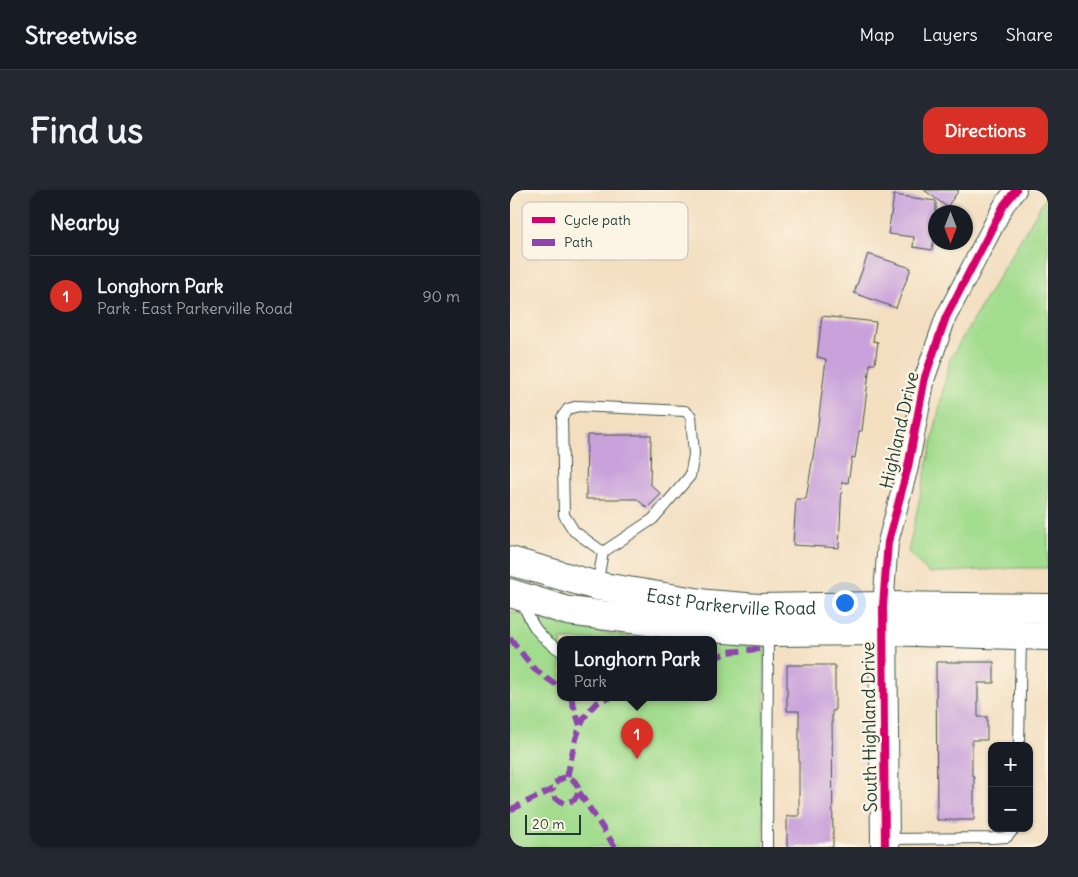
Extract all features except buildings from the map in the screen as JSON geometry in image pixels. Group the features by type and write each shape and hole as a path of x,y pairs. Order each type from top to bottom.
{"main road":[{"name":"East Parkerville Road","path":"510,561 597,586 708,604 883,619 1021,636 1048,636"},
{"name":"East Parkerville Road","path":"514,594 568,611 686,630 768,632 883,619 1048,608"},
{"name":"South Highland Drive","path":"883,619 885,843"}],"street":[{"name":"Highland Drive","path":"883,619 888,542 908,467 925,377 946,317 1004,205 1016,190"}],"lane":[{"path":"597,586 603,552 653,519 690,476 694,455 691,416 685,411 578,406 568,408 562,417 564,515 574,531 603,552"},
{"path":"514,594 534,629 549,644 557,649"},
{"path":"767,847 766,648 768,632"},
{"path":"1019,742 1021,636"},
{"path":"885,843 1007,837 1011,832"}],"green space":[{"path":"1048,193 1048,568 929,573 908,552 950,359"},
{"path":"510,611 565,626 625,636 557,636 557,701 717,701 717,644 765,646 763,847 510,847"}],"marked path":[{"path":"510,638 534,669 557,685"},
{"path":"717,657 728,652 759,649"},
{"path":"572,701 580,725"},
{"path":"567,777 579,729 591,708 600,701"},
{"path":"510,810 553,789 554,784 562,778 569,778 574,781 579,792 574,800 564,803 555,798 553,789"},
{"path":"579,792 615,847"}],"cycle path":[{"path":"885,847 883,606 888,542 908,467 925,377 946,317 1004,205 1016,190"}],"place":[{"name":"Longhorn Park","path":"637,759"}]}
